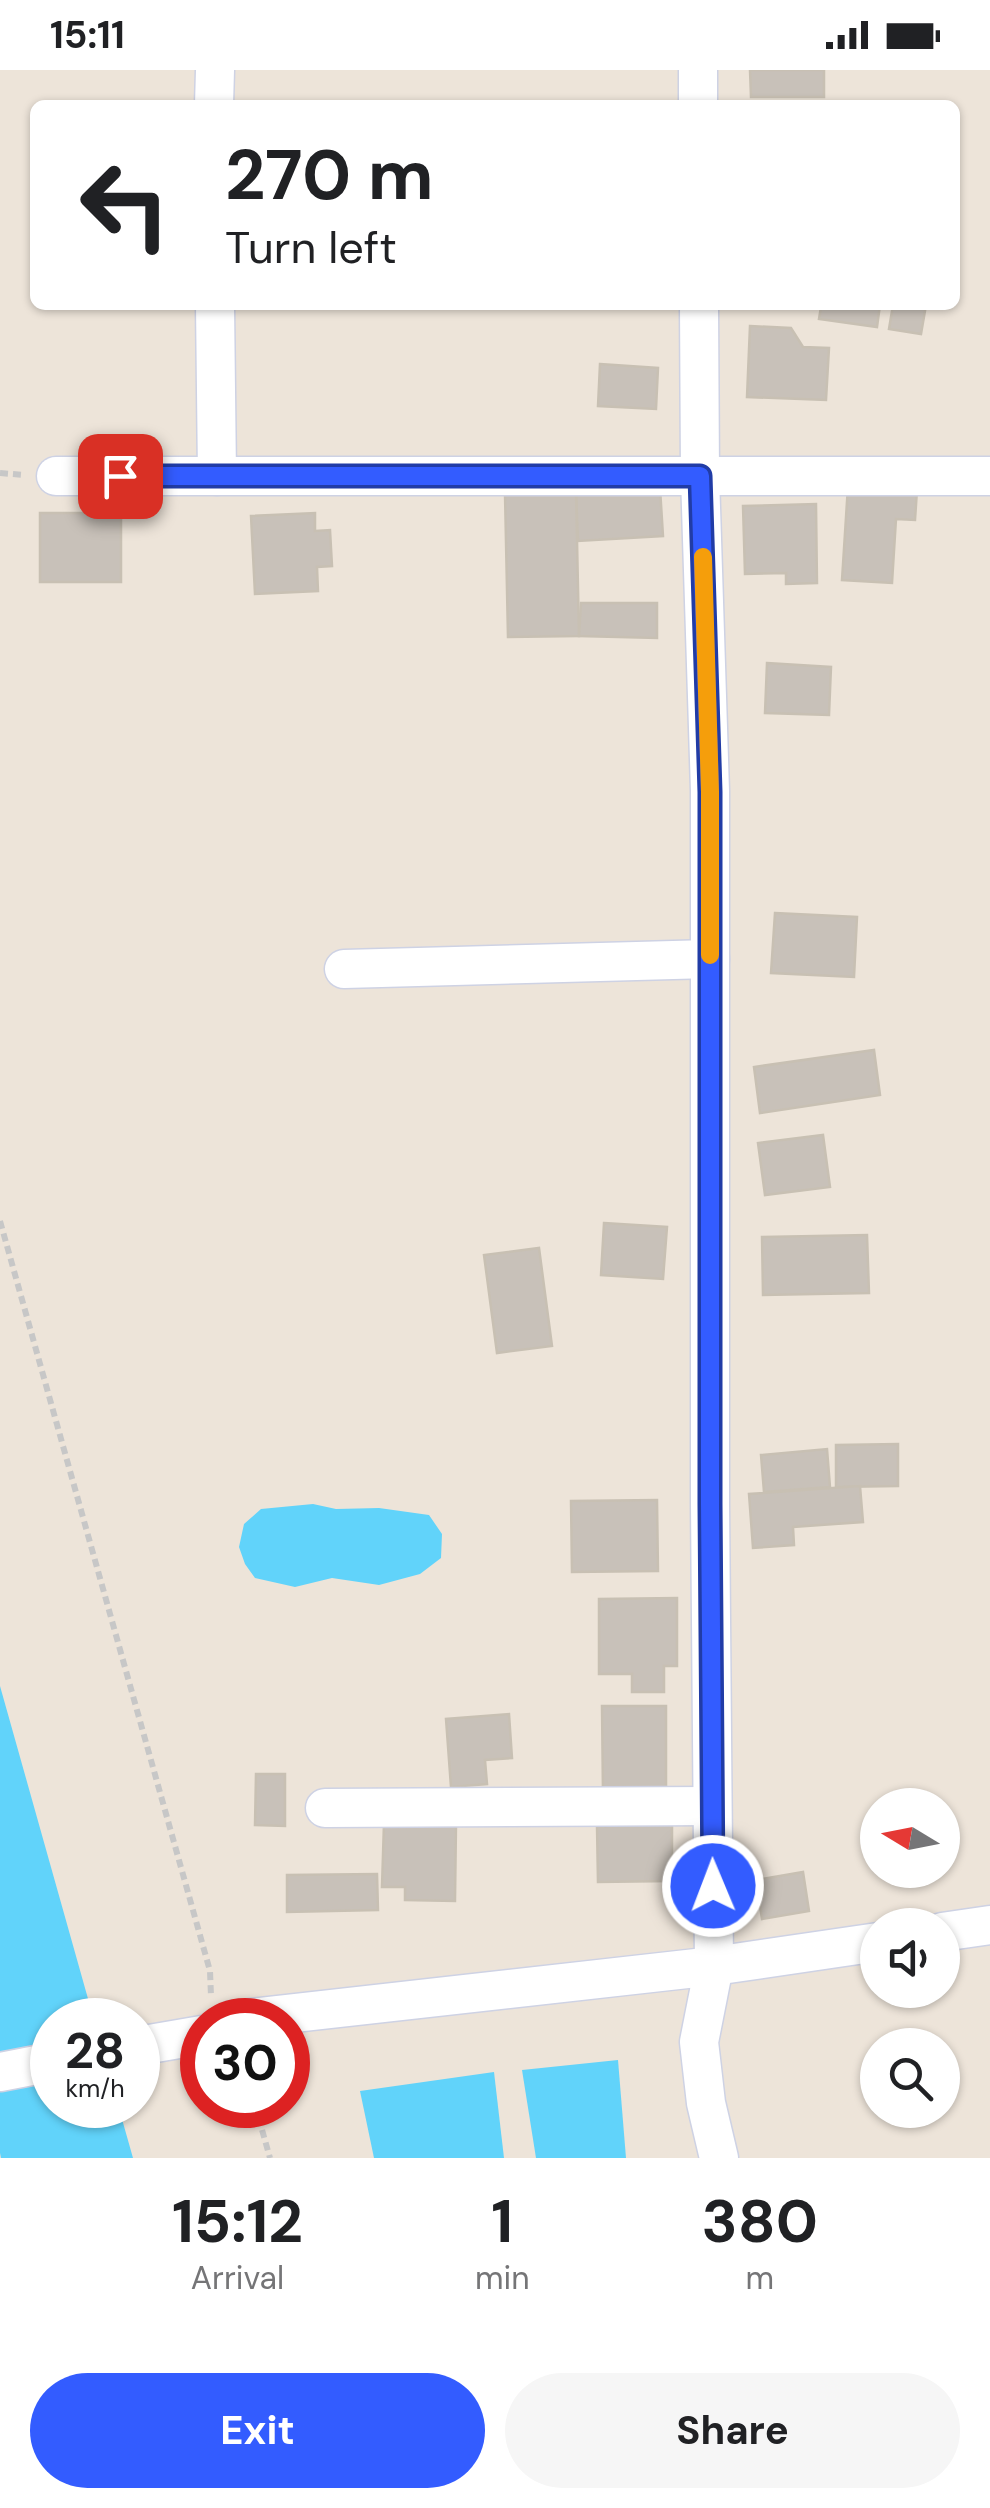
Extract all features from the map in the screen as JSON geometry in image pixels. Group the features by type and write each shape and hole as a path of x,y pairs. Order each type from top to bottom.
{"street":[{"path":"214,100 215,70"},
{"path":"698,70 698,100"},
{"path":"215,310 217,476"},
{"path":"699,310 710,792 714,1966 699,2042 706,2103 719,2158"},
{"path":"56,476 990,476"},
{"path":"344,970 710,959"},
{"path":"325,1808 712,1806"},
{"path":"960,1929 990,1925"},
{"path":"310,2010 714,1966 860,1945"},
{"path":"0,2072 30,2066"}],"path":[{"path":"0,1221 210,1971 213,1998"},
{"path":"262,2128 270,2158"}],"water":[{"path":"313,1504 429,1515 442,1534 441,1558 420,1574 379,1585 332,1578 295,1587 255,1578 239,1547 244,1524 261,1509"},
{"path":"0,1686 88,1998 30,1998 30,2128 125,2128 133,2158 1,2158"},
{"path":"618,2060 626,2158 536,2158 522,2070"},
{"path":"494,2072 504,2158 374,2158 360,2091"}],"building":[{"path":"750,70 824,70 824,97 751,97"},
{"path":"820,310 879,310 877,327 819,319"},
{"path":"892,310 925,310 921,334 889,329"},
{"path":"750,326 791,328 803,347 829,348 826,400 747,397"},
{"path":"600,364 658,368 656,409 598,406"},
{"path":"848,486 917,490 915,520 896,519 892,583 842,580"},
{"path":"660,488 663,536 578,541 576,492"},
{"path":"576,492 579,636 508,637 505,494"},
{"path":"816,504 817,583 786,584 786,573 745,574 743,506"},
{"path":"40,513 121,513 121,582 40,582"},
{"path":"315,513 315,531 330,530 332,566 317,567 318,591 255,594 251,516"},
{"path":"581,603 657,603 657,638 579,636"},
{"path":"767,663 831,667 829,715 765,713"},
{"path":"775,913 857,917 854,977 771,973"},
{"path":"874,1050 880,1095 760,1113 754,1067"},
{"path":"823,1135 830,1187 765,1195 758,1143"},
{"path":"604,1223 667,1227 663,1279 601,1275"},
{"path":"867,1235 869,1293 763,1295 762,1237"},
{"path":"539,1248 552,1346 497,1353 484,1255"},
{"path":"898,1444 898,1486 836,1487 836,1445"},
{"path":"827,1449 830,1487 764,1492 761,1455"},
{"path":"860,1486 863,1522 793,1527 794,1545 753,1548 749,1494"},
{"path":"657,1500 658,1571 572,1572 571,1501"},
{"path":"677,1598 677,1666 664,1666 664,1692 632,1692 632,1674 599,1674 599,1599"},
{"path":"602,1706 666,1706 666,1794 603,1794"},
{"path":"509,1714 512,1758 485,1760 487,1784 451,1787 446,1719"},
{"path":"256,1774 285,1774 285,1826 255,1825"},
{"path":"384,1823 456,1824 455,1901 405,1900 405,1887 382,1887"},
{"path":"672,1825 672,1881 598,1882 597,1826"},
{"path":"803,1872 809,1911 762,1919 756,1880"},
{"path":"377,1874 378,1910 287,1912 287,1875"}],"slow traffic":[{"path":"703,557 710,955"}],"route":[{"path":"120,476 700,476 710,792 713,1886"}]}
